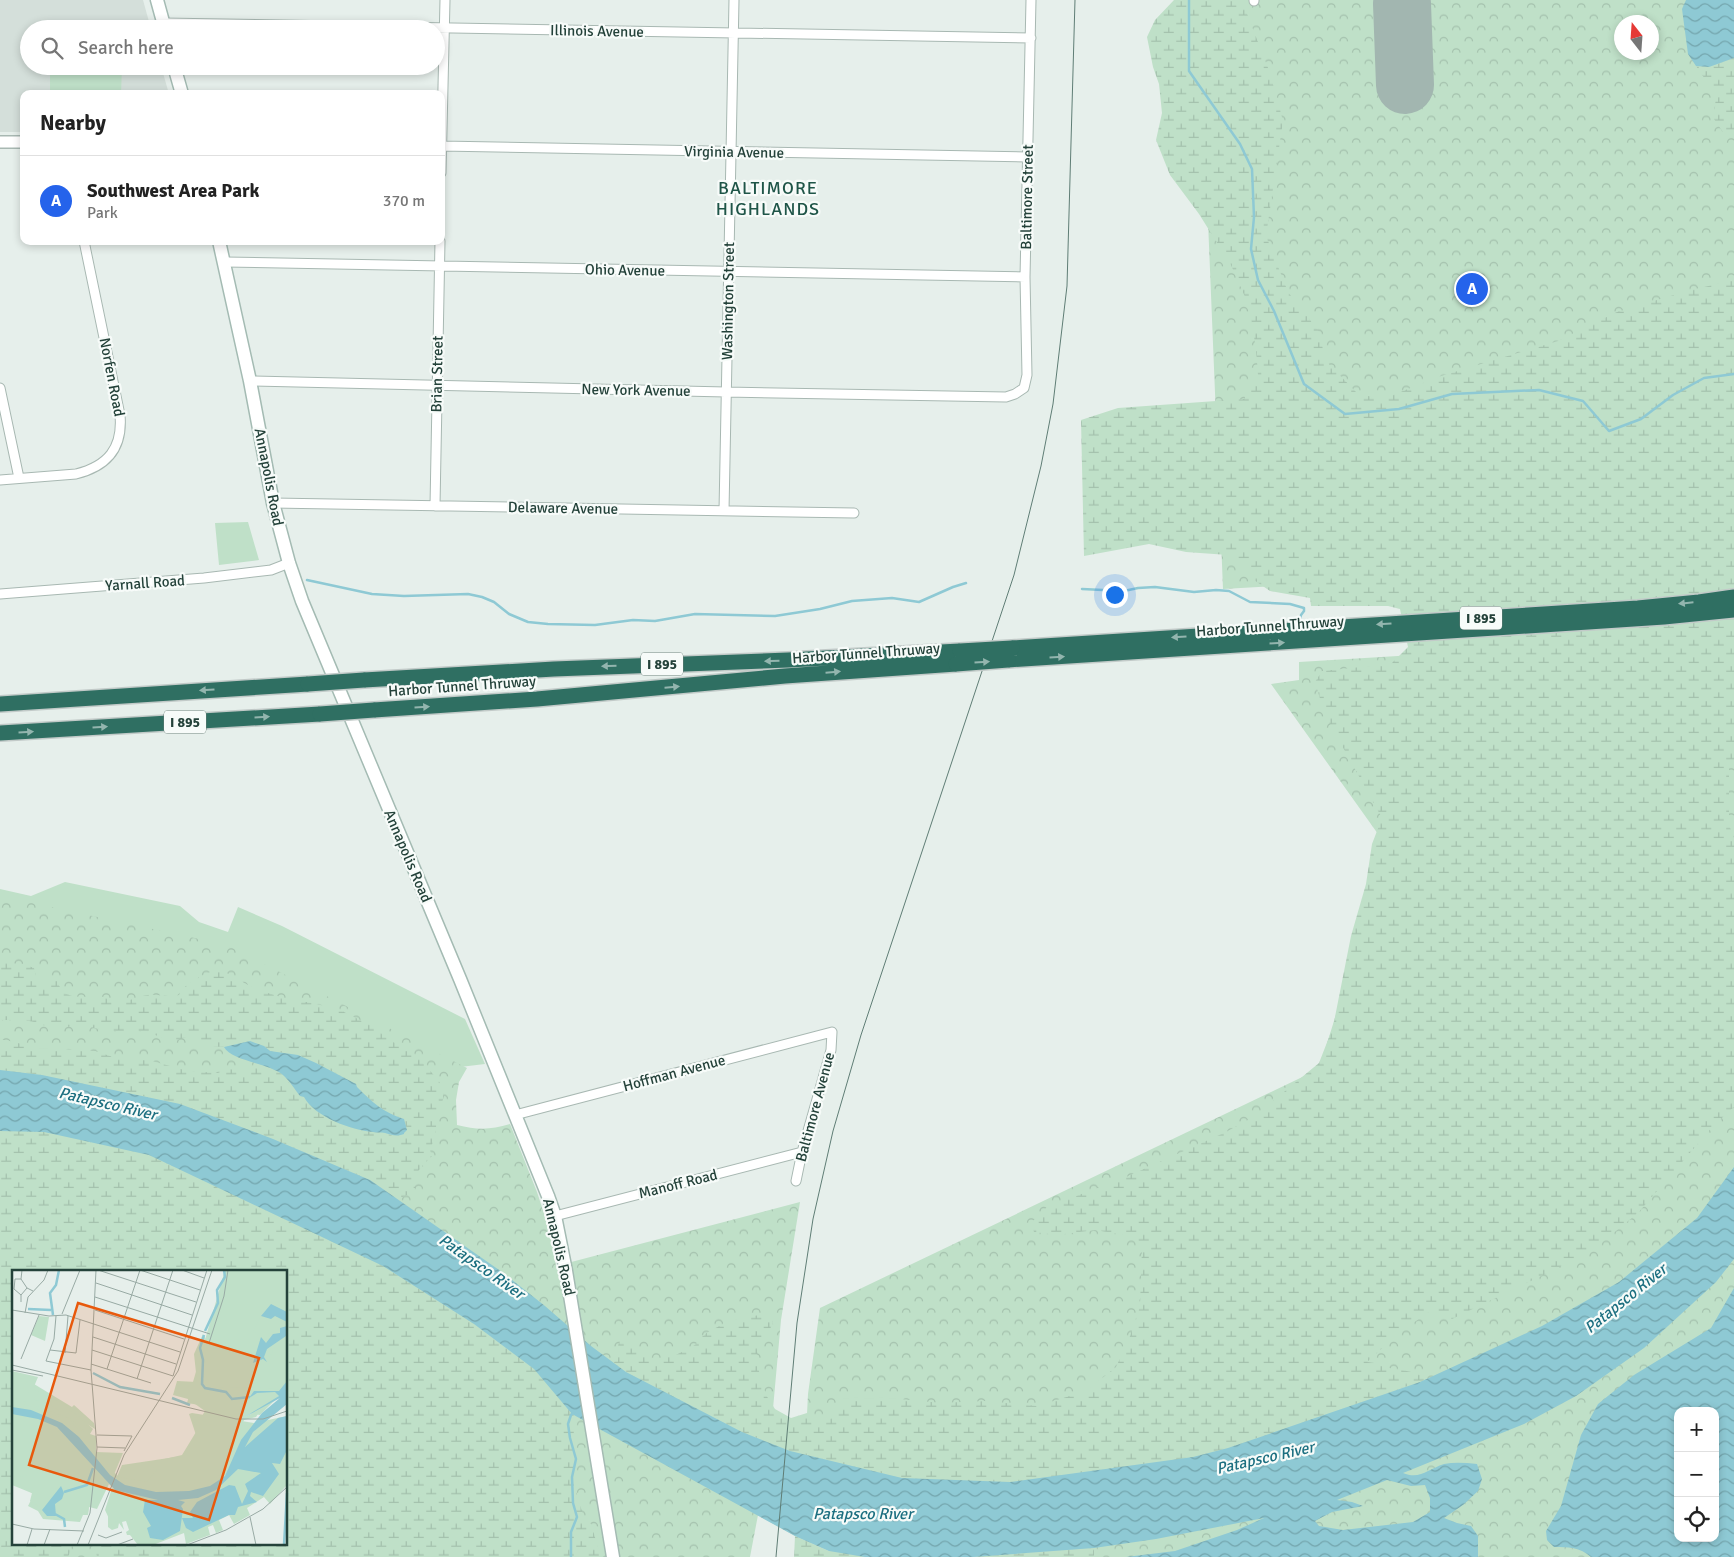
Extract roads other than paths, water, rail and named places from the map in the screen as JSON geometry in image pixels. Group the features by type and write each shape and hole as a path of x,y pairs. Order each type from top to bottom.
{"highway":[{"name":"Harbor Tunnel Thruway","path":"1228,640 1638,608 1699,602 1734,596"},
{"name":"Harbor Tunnel Thruway","path":"0,734 537,699 1010,654 1228,640 1664,617 1734,610"},
{"name":"Harbor Tunnel Thruway","path":"0,704 554,669 798,660 958,658"}],"main road":[{"path":"157,0 162,20"},
{"path":"177,75 181,90"},
{"name":"Annapolis Road","path":"220,245 250,382 272,503 289,563 306,609 516,1115 554,1216 573,1312 613,1557"}],"street":[{"path":"444,20 445,0"},
{"name":"Washington Street","path":"724,511 734,0"},
{"name":"Baltimore Street","path":"1020,392 1024,388 1027,375 1025,276 1031,0"},
{"name":"Illinois Avenue","path":"445,28 1030,38"},
{"path":"443,75 443,90"},
{"path":"0,142 20,142"},
{"name":"Virginia Avenue","path":"445,146 1028,157"},
{"name":"Norfen Road","path":"0,480 76,474 88,471 99,466 116,449 120,437 120,415 85,245"},
{"name":"Brian Street","path":"435,506 440,245"},
{"name":"Ohio Avenue","path":"225,262 1025,276"},
{"name":"New York Avenue","path":"250,382 1006,396 1020,392"},
{"path":"0,388 19,478"},
{"name":"Delaware Avenue","path":"272,503 854,513"},
{"name":"Yarnall Road","path":"0,594 236,575 270,570 289,563"},
{"name":"Hoffman Avenue","path":"516,1115 832,1032"},
{"name":"Baltimore Avenue","path":"796,1181 802,1152 831,1050 832,1032"},
{"name":"Manoff Road","path":"554,1216 802,1152"}],"water":[{"path":"1686,0 1734,0 1734,58 1709,67 1696,66 1688,54 1682,9"},
{"path":"250,1041 264,1046 270,1051 298,1055 356,1084 379,1106 390,1114 404,1119 407,1130 404,1134 396,1136 364,1131 334,1121 316,1111 304,1097 300,1096 283,1075 277,1071 234,1056 224,1047"},
{"name":"Patapsco River","path":"0,1070 42,1075 180,1104 273,1139 370,1180 502,1272 591,1346 626,1372 742,1432 790,1451 902,1478 1010,1482 1193,1457 1228,1448 1420,1382 1542,1326 1619,1282 1697,1218 1734,1167 1734,1259 1716,1282 1644,1348 1576,1396 1524,1424 1403,1473 1419,1475 1448,1463 1477,1464 1482,1479 1478,1491 1463,1505 1444,1518 1471,1526 1478,1536 1478,1557 1126,1557 1175,1551 1237,1530 1264,1518 1156,1539 1094,1548 973,1557 865,1557 829,1551 795,1536 572,1414 534,1369 474,1324 383,1266 149,1155 44,1132 0,1131","holes":["1387,1480 1411,1486 1425,1485 1430,1498 1430,1512 1413,1522 1343,1530 1319,1526 1315,1521 1332,1512 1363,1506 1337,1500"]},
{"path":"1734,1288 1734,1557 1591,1557 1578,1549 1554,1547 1547,1540 1546,1531 1561,1506 1581,1435 1598,1404 1634,1375 1711,1328"}],"waterway":[{"path":"1189,0 1189,71 1240,144 1252,169 1254,217 1251,249 1258,280 1274,311 1304,384 1345,414 1399,409 1452,394 1539,390 1583,401 1609,431 1641,419 1673,395 1704,378 1734,374"},
{"path":"307,580 372,594 404,596 468,594 494,602 509,614 528,622 595,625 633,620 655,621 695,614 775,616 820,609 852,601 892,598 919,602 966,583"},
{"path":"1082,589 1124,591 1155,587 1194,592 1229,591 1250,602 1290,604 1304,608 1299,623"},
{"path":"571,1557 571,1532 577,1517 573,1503 572,1477 576,1459 568,1424 571,1415 575,1411"}],"tram line":[{"path":"776,1557 797,1323 813,1219 833,1131 861,1035 1014,575 1041,466 1053,404 1067,286 1075,0"}],"place":[{"name":"Southwest Area Park","path":"1472,289"}],"district":[{"name":"BALTIMORE HIGHLANDS","path":"768,198"}]}
